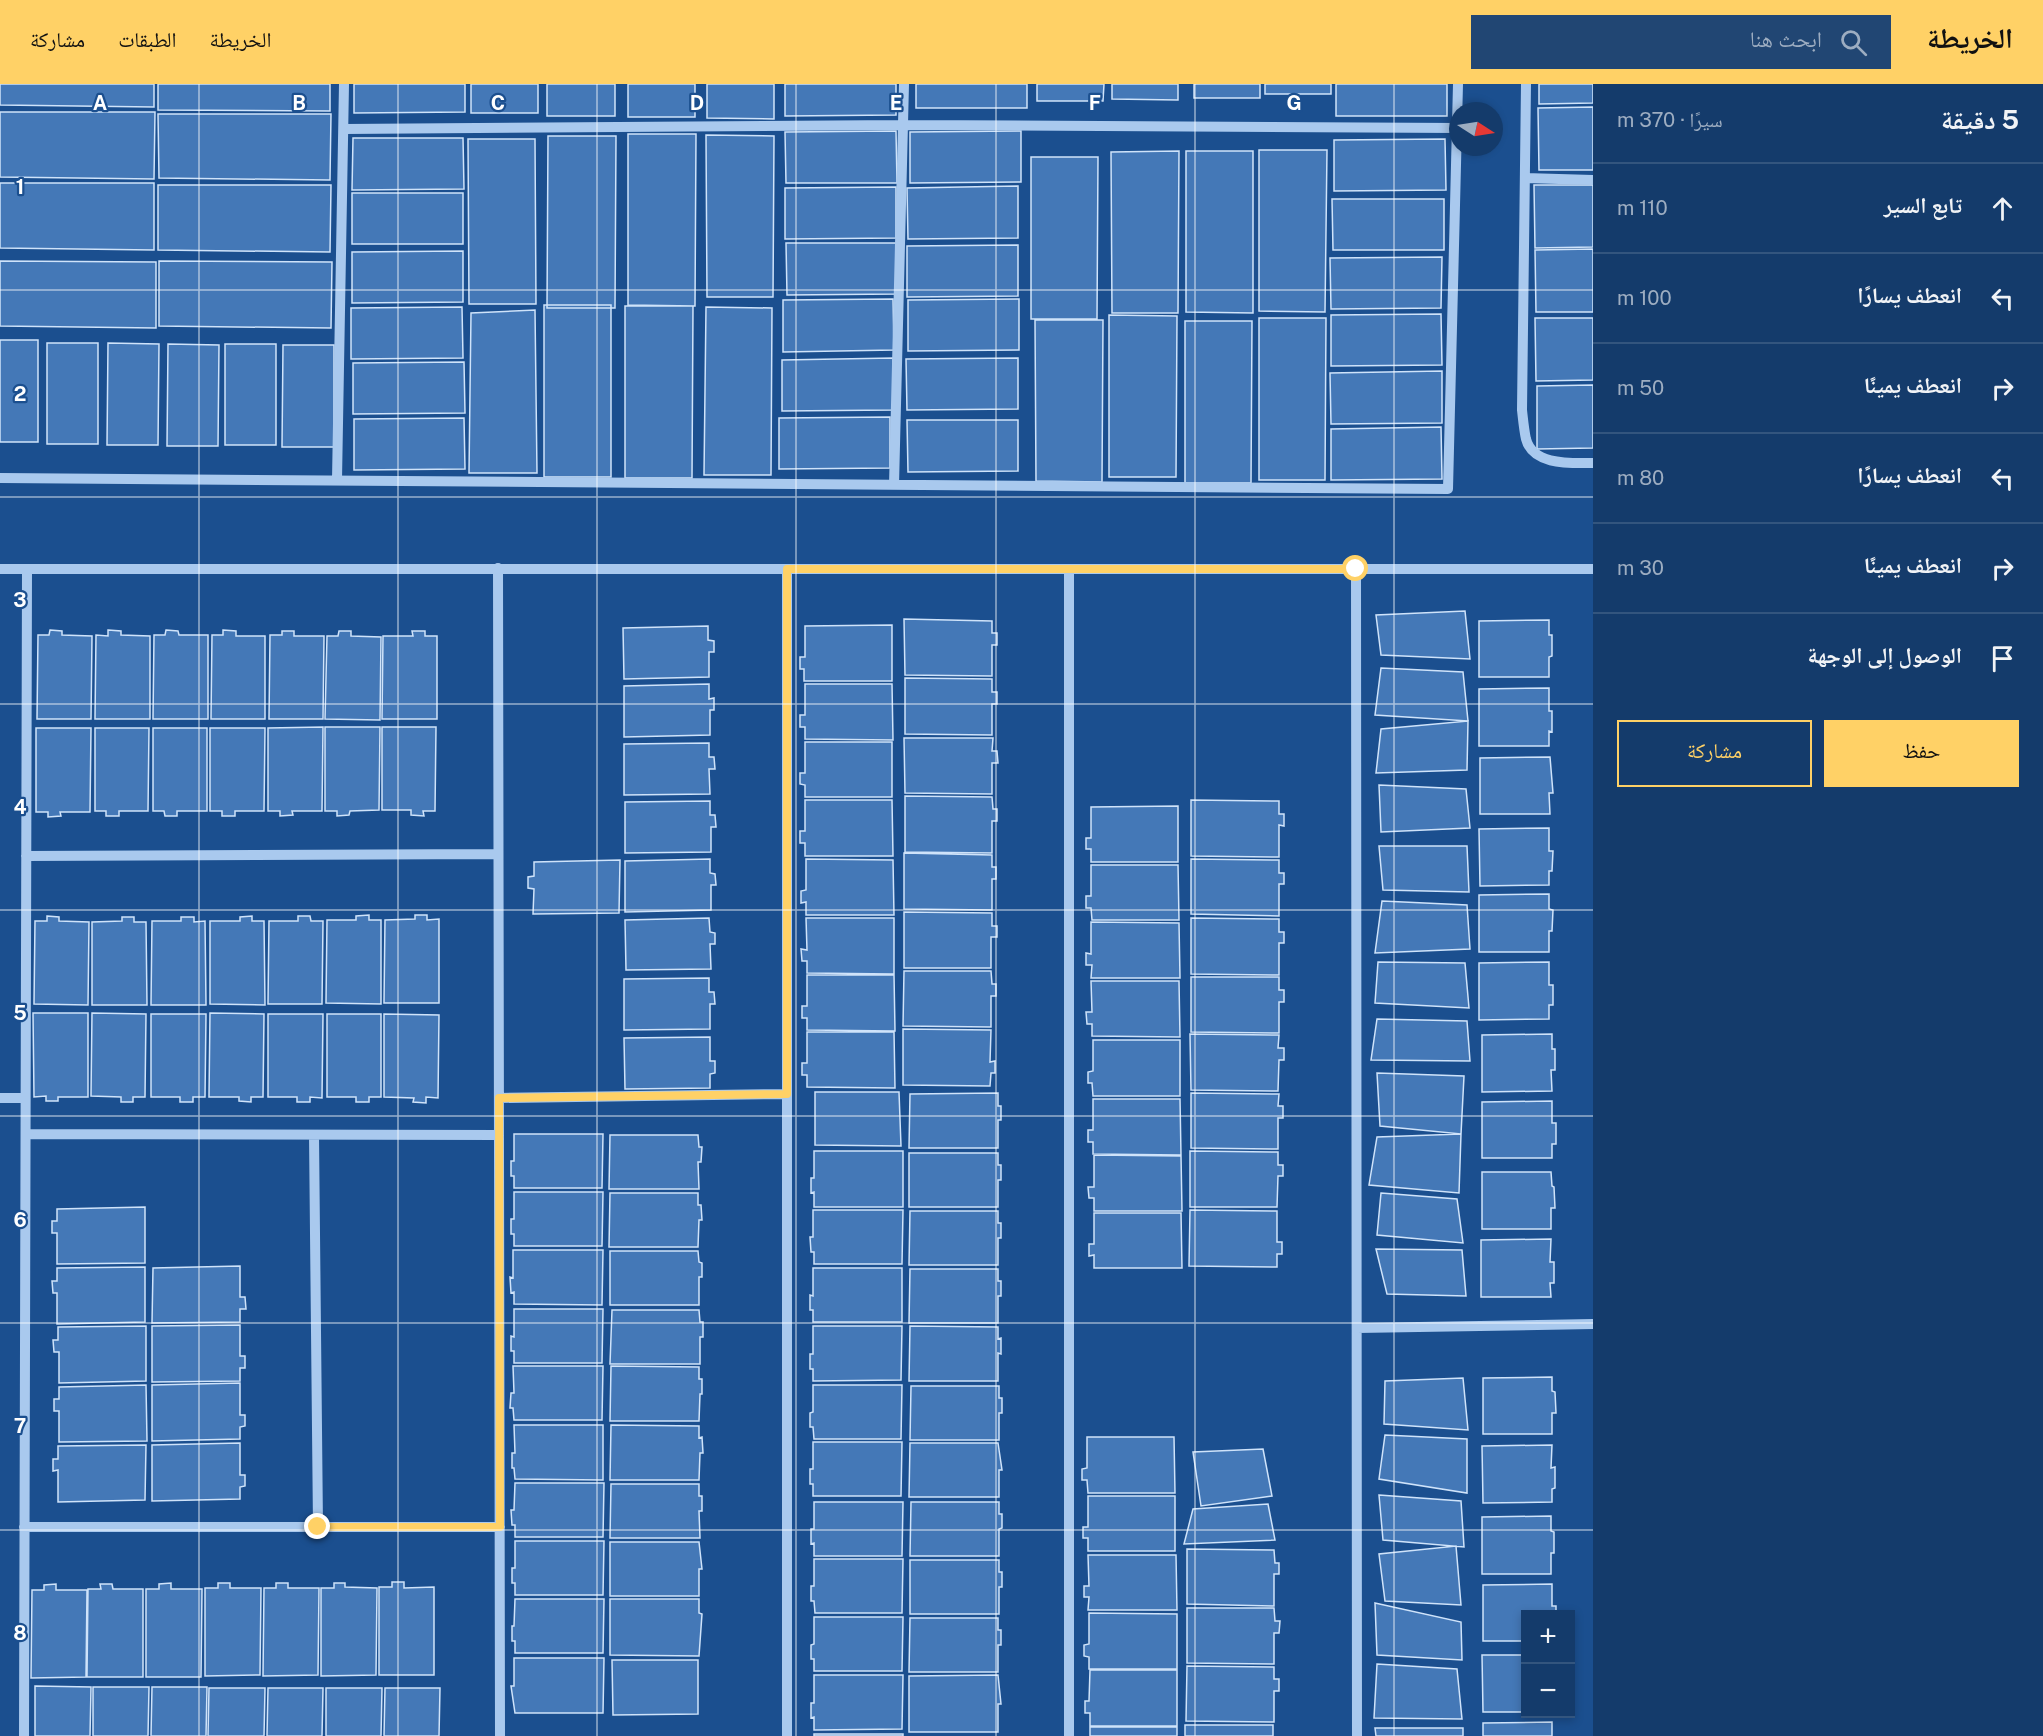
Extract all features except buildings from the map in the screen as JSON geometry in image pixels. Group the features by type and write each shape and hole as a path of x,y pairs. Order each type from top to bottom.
{"street":[{"path":"337,480 344,84"},
{"path":"894,485 904,84"},
{"path":"1458,84 1458,102"},
{"path":"1526,84 1522,410 1526,441 1541,458 1565,463 1593,463"},
{"path":"344,129 903,125 1449,128"},
{"path":"0,478 1448,489 1457,156"},
{"path":"1525,178 1593,180"},
{"path":"498,568 500,1736"},
{"path":"0,569 1593,569"},
{"path":"787,569 787,1736"},
{"path":"1356,569 1357,1736"},
{"path":"24,1736 27,570"},
{"path":"1069,570 1069,1736"},
{"path":"26,856 498,854"},
{"path":"499,1098 787,1094"},
{"path":"0,1098 25,1098"},
{"path":"26,1134 499,1135"},
{"path":"314,1135 318,1527"},
{"path":"1357,1328 1593,1324"},
{"path":"24,1527 500,1527"}],"route":[{"path":"318,1527 500,1527 499,1098 787,1094 787,569 1356,569"}]}
